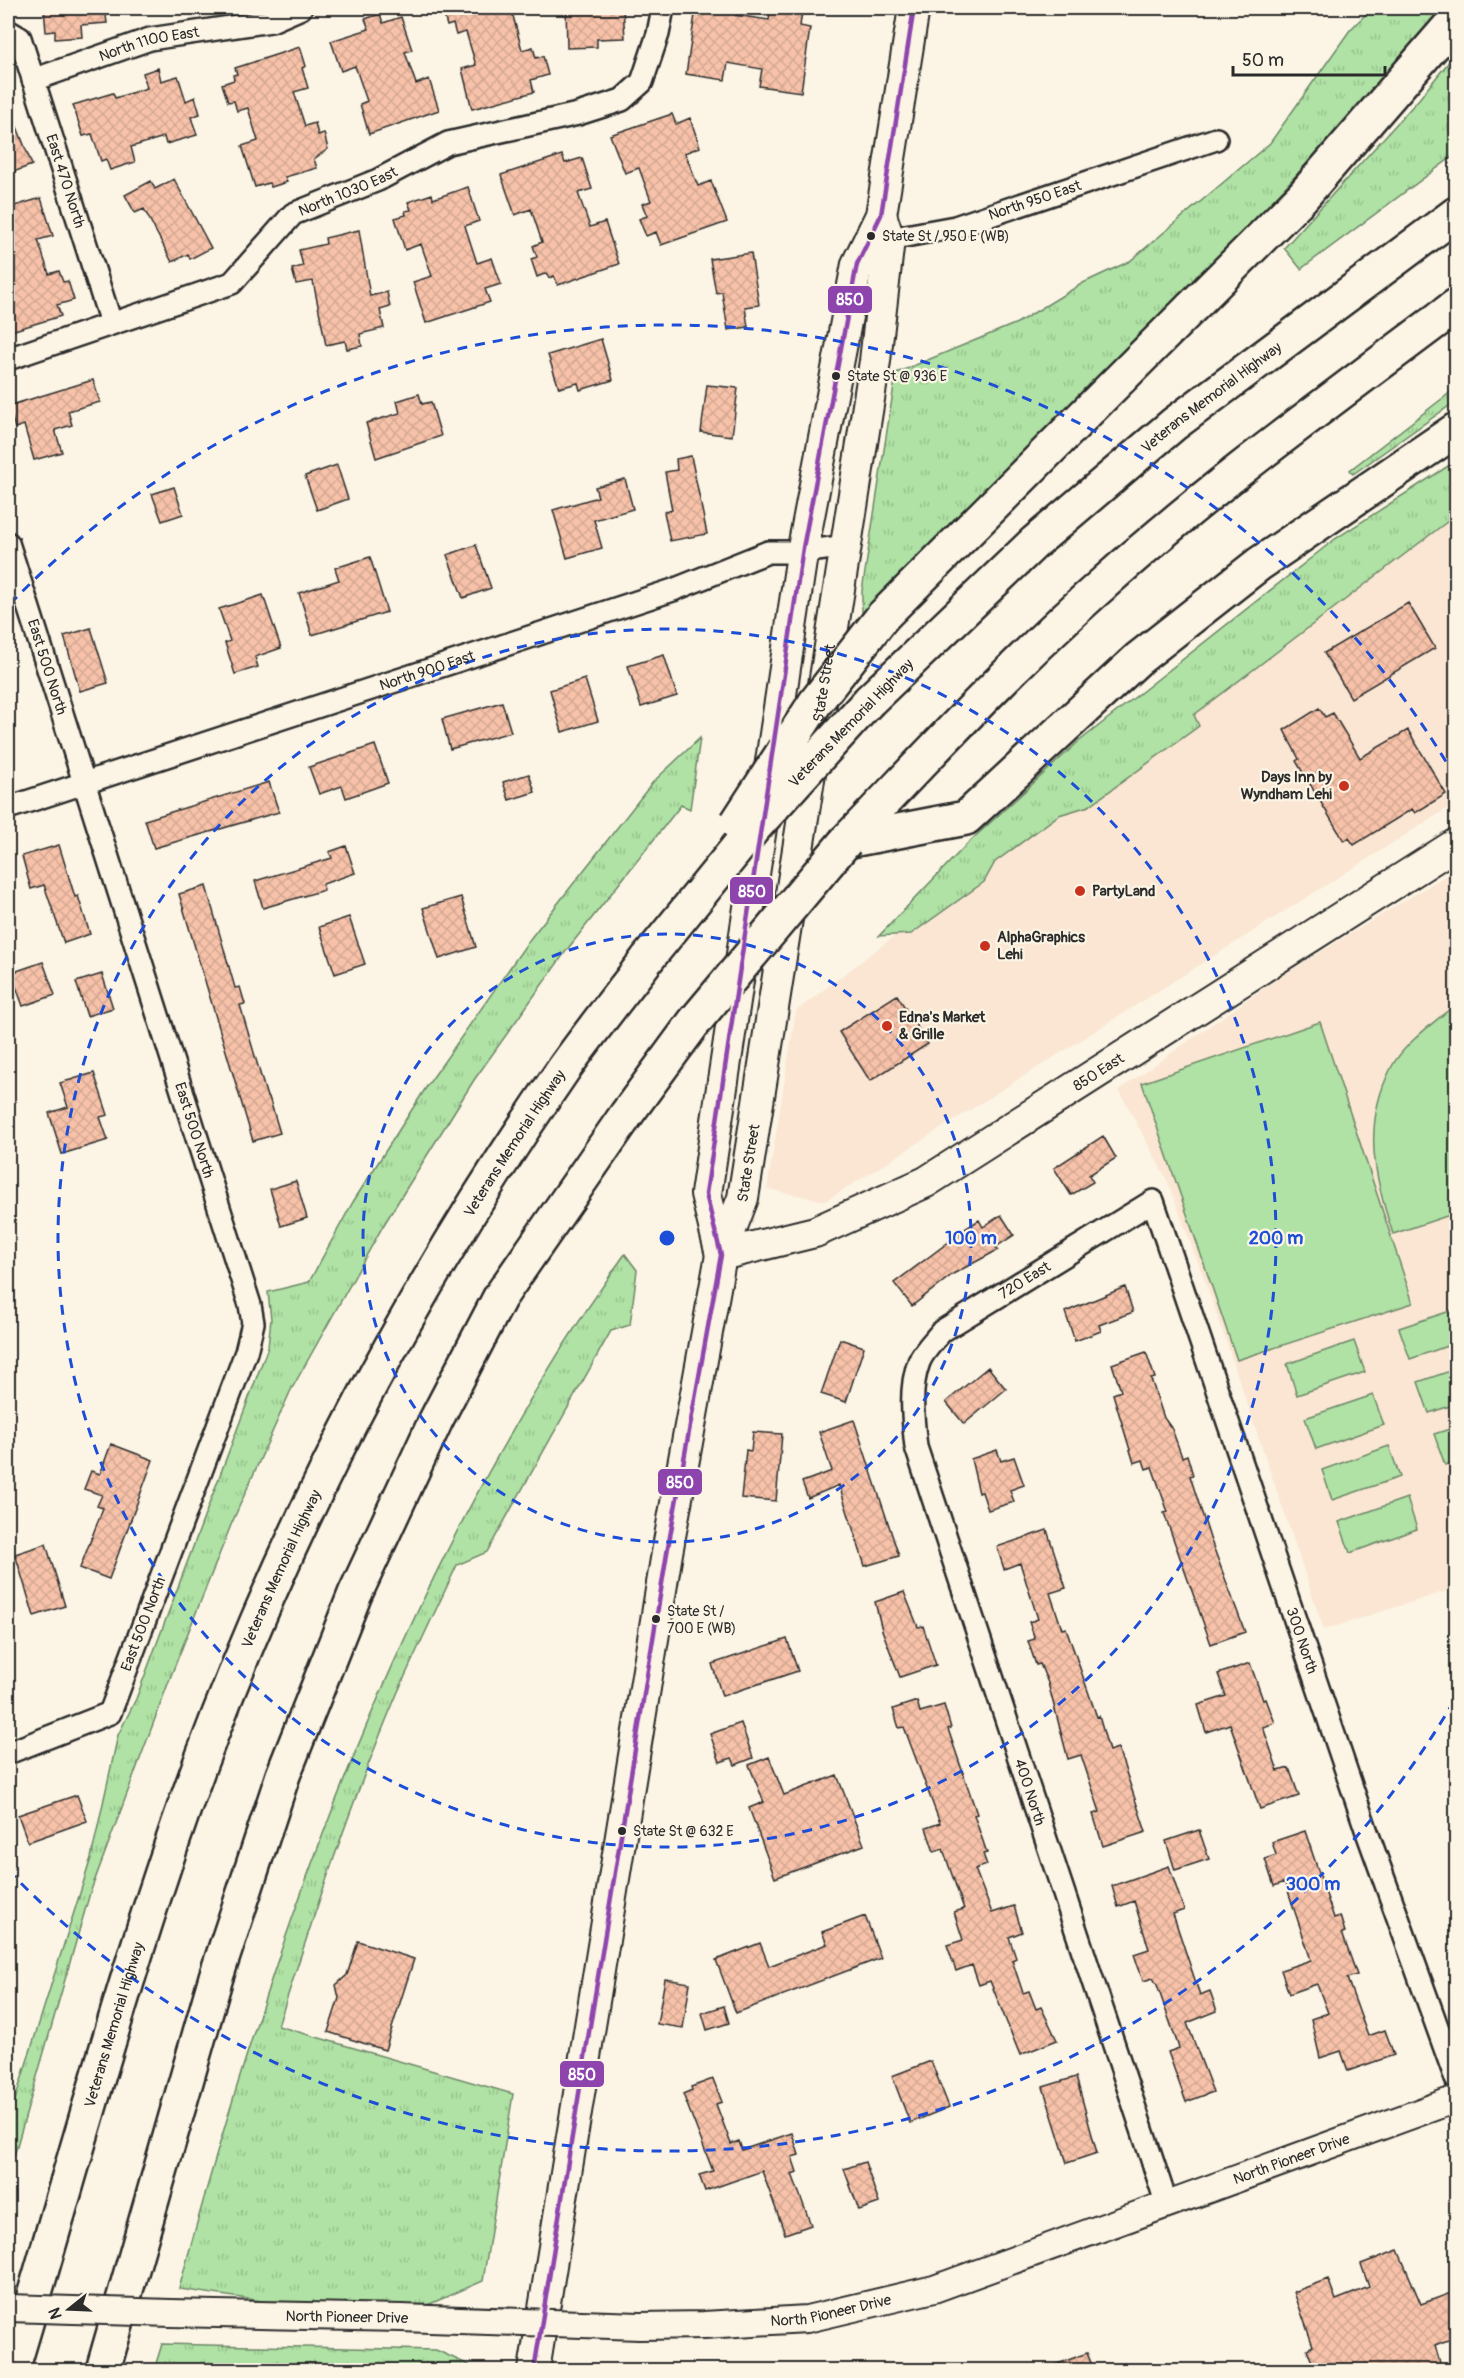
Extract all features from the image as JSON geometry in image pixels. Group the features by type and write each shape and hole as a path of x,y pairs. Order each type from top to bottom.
{"highway":[{"path":"699,893 742,815 784,748 815,703 883,616 1302,197 1456,19"},
{"name":"Veterans Memorial Highway","path":"12,2370 176,1833 222,1708 274,1583 330,1465 428,1283 501,1163 564,1069 699,893 802,772 869,701 1035,542 1174,424 1456,214"},
{"path":"103,2370 216,1977 282,1775 355,1594 436,1420 500,1297 626,1115 695,1021 846,841 1049,632 1105,582 1219,486 1456,306"},
{"path":"846,841 966,818 1157,644 1258,564 1456,430"}],"main road":[{"name":"State Street","path":"534,2370 668,1553 721,1255 742,1198 847,546 875,361 885,227 914,8"},
{"name":"State Street","path":"721,1255 706,1194 802,552 857,264 885,227"},
{"name":"850 East","path":"721,1255 815,1232 926,1182 1456,844"}],"street":[{"name":"North 1100 East","path":"33,80 150,39 271,21 301,8"},
{"name":"North 1030 East","path":"8,359 232,282 293,214 378,180 448,143 578,114 622,100 642,82 658,34 663,8"},
{"name":"East 470 North","path":"14,35 33,80 111,323"},
{"name":"North 950 East","path":"885,227 955,227 1216,139"},
{"name":"East 500 North","path":"8,543 250,1305 253,1323 246,1352 110,1713 8,1753"},
{"name":"North 900 East","path":"8,808 662,593 768,552 802,552 847,546"},
{"name":"720 East","path":"916,1377 919,1360 942,1331 1153,1201"},
{"name":"300 North","path":"1153,1201 1363,1821 1456,2079"},
{"name":"400 North","path":"916,1377 913,1421 916,1447 1167,2205"},
{"name":"North Pioneer Drive","path":"8,2308 640,2326 807,2319 934,2289 1456,2099"}],"shaded area":[{"path":"1456,509 1456,803 826,1201 767,1189 796,1011"},
{"path":"1456,869 1456,1588 1324,1630 1212,1300 1168,1182 1119,1090 1275,980"}],"green space":[{"path":"1372,8 1442,8 1374,88 1233,244 862,619 862,591 896,373 1017,323 1083,283 1130,261 1270,143 1350,30"},
{"path":"1456,53 1456,154 1301,269 1284,248 1419,99"},
{"path":"1456,388 1456,401 1353,474 1350,470"},
{"path":"1456,461 1456,515 1194,715 1199,726 1089,806 1059,815 995,862 984,882 911,934 879,936 968,843 1077,743 1335,539"},
{"path":"700,738 690,809 681,805 566,951 474,1080 383,1226 290,1392 231,1525 172,1673 90,1893 8,2177 8,2122 91,1858 118,1735 136,1699 268,1347 271,1319 268,1292 309,1282 353,1202 427,1086 530,939 653,782"},
{"path":"1456,1004 1456,1213 1393,1234 1376,1171 1374,1131 1376,1110 1382,1089 1396,1059 1421,1033"},
{"path":"1320,1022 1413,1303 1237,1360 1142,1083"},
{"path":"625,1254 637,1270 630,1325 611,1331 487,1552 457,1565 397,1694 364,1776 319,1900 278,2026 513,2094 483,2281 423,2307 262,2301 179,2289 217,2153 259,2017 305,1883 356,1751 413,1621 476,1495 547,1372"},
{"path":"1456,1309 1456,1343 1410,1359 1399,1328"},
{"path":"1354,1341 1365,1372 1297,1395 1287,1364"},
{"path":"1456,1369 1456,1404 1429,1413 1418,1382"},
{"path":"1373,1395 1384,1425 1316,1449 1305,1418"},
{"path":"1456,1427 1456,1461 1445,1465 1434,1434"},
{"path":"1389,1446 1400,1477 1332,1500 1322,1470"},
{"path":"1407,1498 1417,1529 1350,1553 1339,1522"},
{"path":"162,2344 436,2350 469,2365 468,2370 154,2370"}],"building":[{"path":"44,8 105,8 107,23 81,25 82,37 55,39 55,31 46,32"},
{"path":"442,8 511,8 522,50 533,47 536,58 543,56 548,75 531,80 534,92 472,109 462,69 476,65 466,32 456,35 453,24 447,26"},
{"path":"566,8 623,8 625,38 597,39 597,47 567,48"},
{"path":"696,8 736,8 735,15 769,20 771,8 802,12 800,26 810,28 801,92 759,86 762,69 728,63 725,80 686,74"},
{"path":"380,14 383,23 401,17 412,50 405,52 416,84 429,79 439,110 369,134 360,104 367,101 355,66 341,71 331,41 369,29 365,19"},
{"path":"300,47 306,66 302,68 308,88 294,92 305,126 315,123 318,135 324,133 328,149 314,159 317,168 285,177 287,182 271,187 269,183 255,187 242,146 258,141 248,108 237,111 234,101 228,102 222,84 234,80 233,75 237,74 235,68"},
{"path":"158,68 161,81 178,76 186,101 195,97 200,114 191,117 197,135 166,144 164,137 131,147 135,162 110,170 106,159 101,161 92,134 83,136 73,105 113,93 115,98 147,88 143,73"},
{"path":"8,104 32,165 8,174"},
{"path":"672,114 676,124 690,118 700,147 685,153 698,186 711,181 727,222 661,245 656,232 646,236 639,219 647,216 642,204 651,201 639,168 625,173 610,135"},
{"path":"562,155 565,163 582,158 592,189 578,193 590,227 605,222 619,264 558,285 554,276 549,278 547,273 537,277 531,259 537,257 533,246 542,242 531,209 515,215 501,175"},
{"path":"174,179 211,248 190,259 188,254 172,262 144,209 135,213 125,195 151,181 155,189"},
{"path":"468,187 479,221 465,226 477,263 492,258 501,284 485,289 490,302 426,323 413,282 432,276 421,244 405,250 395,218 406,215 405,211 411,210 408,202 432,194 433,199"},
{"path":"41,198 53,236 38,240 49,274 59,271 63,282 68,281 74,300 57,305 61,316 8,332 8,208"},
{"path":"359,230 370,296 387,292 390,307 380,310 384,328 360,334 362,346 347,349 345,341 326,345 313,281 296,284 292,269 303,266 299,250 326,244 325,238"},
{"path":"751,253 759,305 745,307 748,327 728,330 722,292 716,293 710,259"},
{"path":"601,339 613,380 580,390 578,383 559,388 548,355"},
{"path":"93,380 100,402 68,411 72,425 55,430 62,452 34,460 24,425 15,428 8,406"},
{"path":"707,385 738,388 732,436 701,432"},
{"path":"419,394 422,404 431,402 441,436 376,458 366,423 400,413 397,401"},
{"path":"691,456 707,534 670,541 664,512 672,510 665,472 677,470 676,459"},
{"path":"337,465 348,499 317,510 305,476"},
{"path":"625,479 633,509 594,520 602,548 567,558 553,510 598,497 595,487"},
{"path":"174,487 183,514 162,521 152,494"},
{"path":"476,545 491,588 463,598 447,555"},
{"path":"370,557 387,612 312,635 299,593 339,580 335,568"},
{"path":"263,595 281,648 255,657 258,667 235,674 225,643 230,641 219,609"},
{"path":"1408,603 1435,648 1351,698 1324,653"},
{"path":"91,628 108,683 80,691 64,636"},
{"path":"664,655 677,696 641,707 628,666"},
{"path":"585,679 598,721 562,732 550,690"},
{"path":"502,702 511,732 450,749 442,719"},
{"name":"Days Inn by Wyndham Lehi","path":"1319,708 1325,717 1333,713 1360,758 1408,730 1446,794 1415,813 1412,809 1354,845 1349,838 1344,841 1296,761 1299,759 1284,730"},
{"path":"375,745 388,783 346,798 342,786 319,794 309,767"},
{"path":"529,774 535,792 509,800 503,782"},
{"path":"269,782 279,812 154,848 145,820"},
{"path":"59,845 75,897 78,896 90,934 64,943 44,885 31,889 22,856"},
{"path":"346,846 355,873 323,884 324,890 263,908 255,881 332,858 329,852"},
{"path":"206,886 235,988 240,987 245,1004 240,1005 280,1133 253,1141 179,894"},
{"path":"461,897 476,947 439,959 423,908"},
{"path":"349,917 365,964 335,974 319,927"},
{"path":"43,962 55,995 23,1006 11,973"},
{"path":"102,974 113,1008 87,1016 76,982"},
{"path":"897,995 928,1044 870,1081 839,1032"},
{"path":"94,1073 108,1115 100,1117 108,1140 62,1154 49,1113 68,1107 60,1083"},
{"path":"1103,1136 1116,1158 1089,1175 1093,1182 1071,1195 1054,1168"},
{"path":"296,1181 307,1218 281,1226 270,1189"},
{"path":"1001,1215 1014,1235 996,1247 998,1250 953,1274 912,1306 894,1283 950,1241 949,1239 979,1220 983,1227"},
{"path":"1125,1287 1133,1312 1099,1325 1101,1331 1075,1341 1065,1312"},
{"path":"840,1339 864,1347 846,1402 821,1394"},
{"path":"1146,1352 1155,1378 1151,1379 1164,1418 1172,1429 1182,1457 1187,1455 1193,1475 1190,1476 1210,1538 1245,1632 1211,1644 1164,1513 1168,1512 1152,1467 1146,1469 1143,1460 1134,1463 1113,1394 1121,1391 1112,1364"},
{"path":"988,1367 1006,1389 964,1424 946,1402"},
{"path":"854,1420 899,1556 865,1566 839,1485 808,1498 802,1482 832,1471 819,1432"},
{"path":"753,1432 782,1434 776,1501 741,1498 746,1450 751,1451"},
{"path":"111,1444 153,1460 109,1579 80,1568 103,1508 97,1506 102,1495 84,1489 91,1471 100,1474"},
{"path":"997,1450 1001,1461 1014,1457 1024,1485 1010,1490 1014,1502 988,1510 982,1492 979,1493 971,1459"},
{"path":"1047,1530 1066,1588 1050,1593 1062,1629 1066,1628 1097,1717 1099,1716 1109,1751 1118,1748 1146,1832 1103,1846 1093,1814 1100,1812 1081,1755 1068,1759 1048,1683 1040,1664 1036,1665 1028,1641 1035,1639 1029,1622 1038,1619 1020,1563 1004,1569 997,1547"},
{"path":"46,1544 65,1606 34,1616 15,1554"},
{"path":"904,1592 918,1627 923,1626 936,1665 900,1677 882,1630 875,1602"},
{"path":"787,1639 798,1671 722,1696 712,1664"},
{"path":"1250,1663 1263,1700 1266,1699 1275,1723 1263,1727 1278,1771 1289,1768 1299,1796 1260,1809 1230,1724 1206,1732 1198,1705 1226,1696 1218,1674"},
{"path":"917,1701 920,1712 944,1705 951,1728 948,1729 977,1814 974,1815 987,1853 983,1854 987,1865 975,1869 992,1913 1014,1906 1022,1932 1009,1937 1016,1958 1012,1960 1023,1993 1029,1991 1036,2009 1041,2007 1057,2040 1020,2055 990,1981 979,1985 972,1965 956,1971 947,1945 963,1940 954,1912 964,1909 943,1849 934,1852 926,1828 940,1823 904,1727 899,1728 893,1709"},
{"path":"741,1723 753,1758 735,1765 732,1758 720,1762 710,1734"},
{"path":"769,1757 784,1795 837,1775 864,1845 775,1878 749,1808 764,1802 749,1765"},
{"path":"77,1795 87,1821 28,1842 18,1815"},
{"path":"1199,1830 1209,1859 1175,1870 1166,1841"},
{"path":"1305,1831 1334,1918 1340,1916 1345,1932 1342,1933 1357,1975 1347,1978 1368,2036 1385,2030 1394,2055 1348,2071 1341,2051 1320,2058 1311,2019 1328,2013 1317,1984 1289,1994 1281,1970 1311,1960 1285,1882 1274,1886 1265,1859 1276,1855 1272,1842"},
{"path":"1169,1866 1184,1910 1173,1914 1200,1995 1210,1991 1217,2011 1187,2023 1213,2092 1186,2102 1168,2052 1179,2048 1157,1985 1153,1978 1143,1981 1134,1954 1149,1949 1134,1901 1118,1907 1112,1886"},
{"path":"865,1916 881,1958 736,2013 716,1960 760,1943 769,1966 827,1944 822,1932"},
{"path":"358,1941 414,1959 385,2050 328,2032 339,1998 336,1985 347,1975"},
{"path":"665,1979 690,1983 683,2028 657,2024"},
{"path":"724,2006 729,2023 707,2030 702,2013"},
{"path":"931,2061 949,2107 910,2123 892,2076"},
{"path":"1076,2077 1097,2153 1067,2163 1043,2087"},
{"path":"713,2079 722,2102 716,2104 731,2144 739,2141 742,2150 792,2133 799,2155 792,2157 797,2172 792,2174 811,2225 785,2234 762,2171 705,2191 699,2175 713,2171 683,2094 692,2090 691,2087"},
{"path":"865,2162 879,2203 859,2210 844,2169"},
{"path":"1398,2250 1421,2304 1456,2291 1456,2337 1435,2345 1442,2370 1315,2370 1307,2349 1313,2346 1294,2292 1328,2279 1336,2300 1369,2287 1361,2264"},
{"path":"1087,2353 1094,2370 1044,2370 1044,2369"}],"transit line":[{"name":"850","path":"534,2370 667,1553 721,1255 706,1194 803,548 857,264 881,215 914,8"}],"place":[{"name":"State St / 950 E (WB)","path":"871,236"},
{"name":"State St @ 936 E","path":"836,376"},
{"name":"Days Inn by Wyndham Lehi","path":"1344,786"},
{"name":"PartyLand","path":"1080,891"},
{"name":"AlphaGraphics Lehi","path":"985,946"},
{"name":"Edna's Market & Grille","path":"887,1026"},
{"name":"State St / 700 E (WB)","path":"656,1619"},
{"name":"State St @ 632 E","path":"622,1831"}]}
